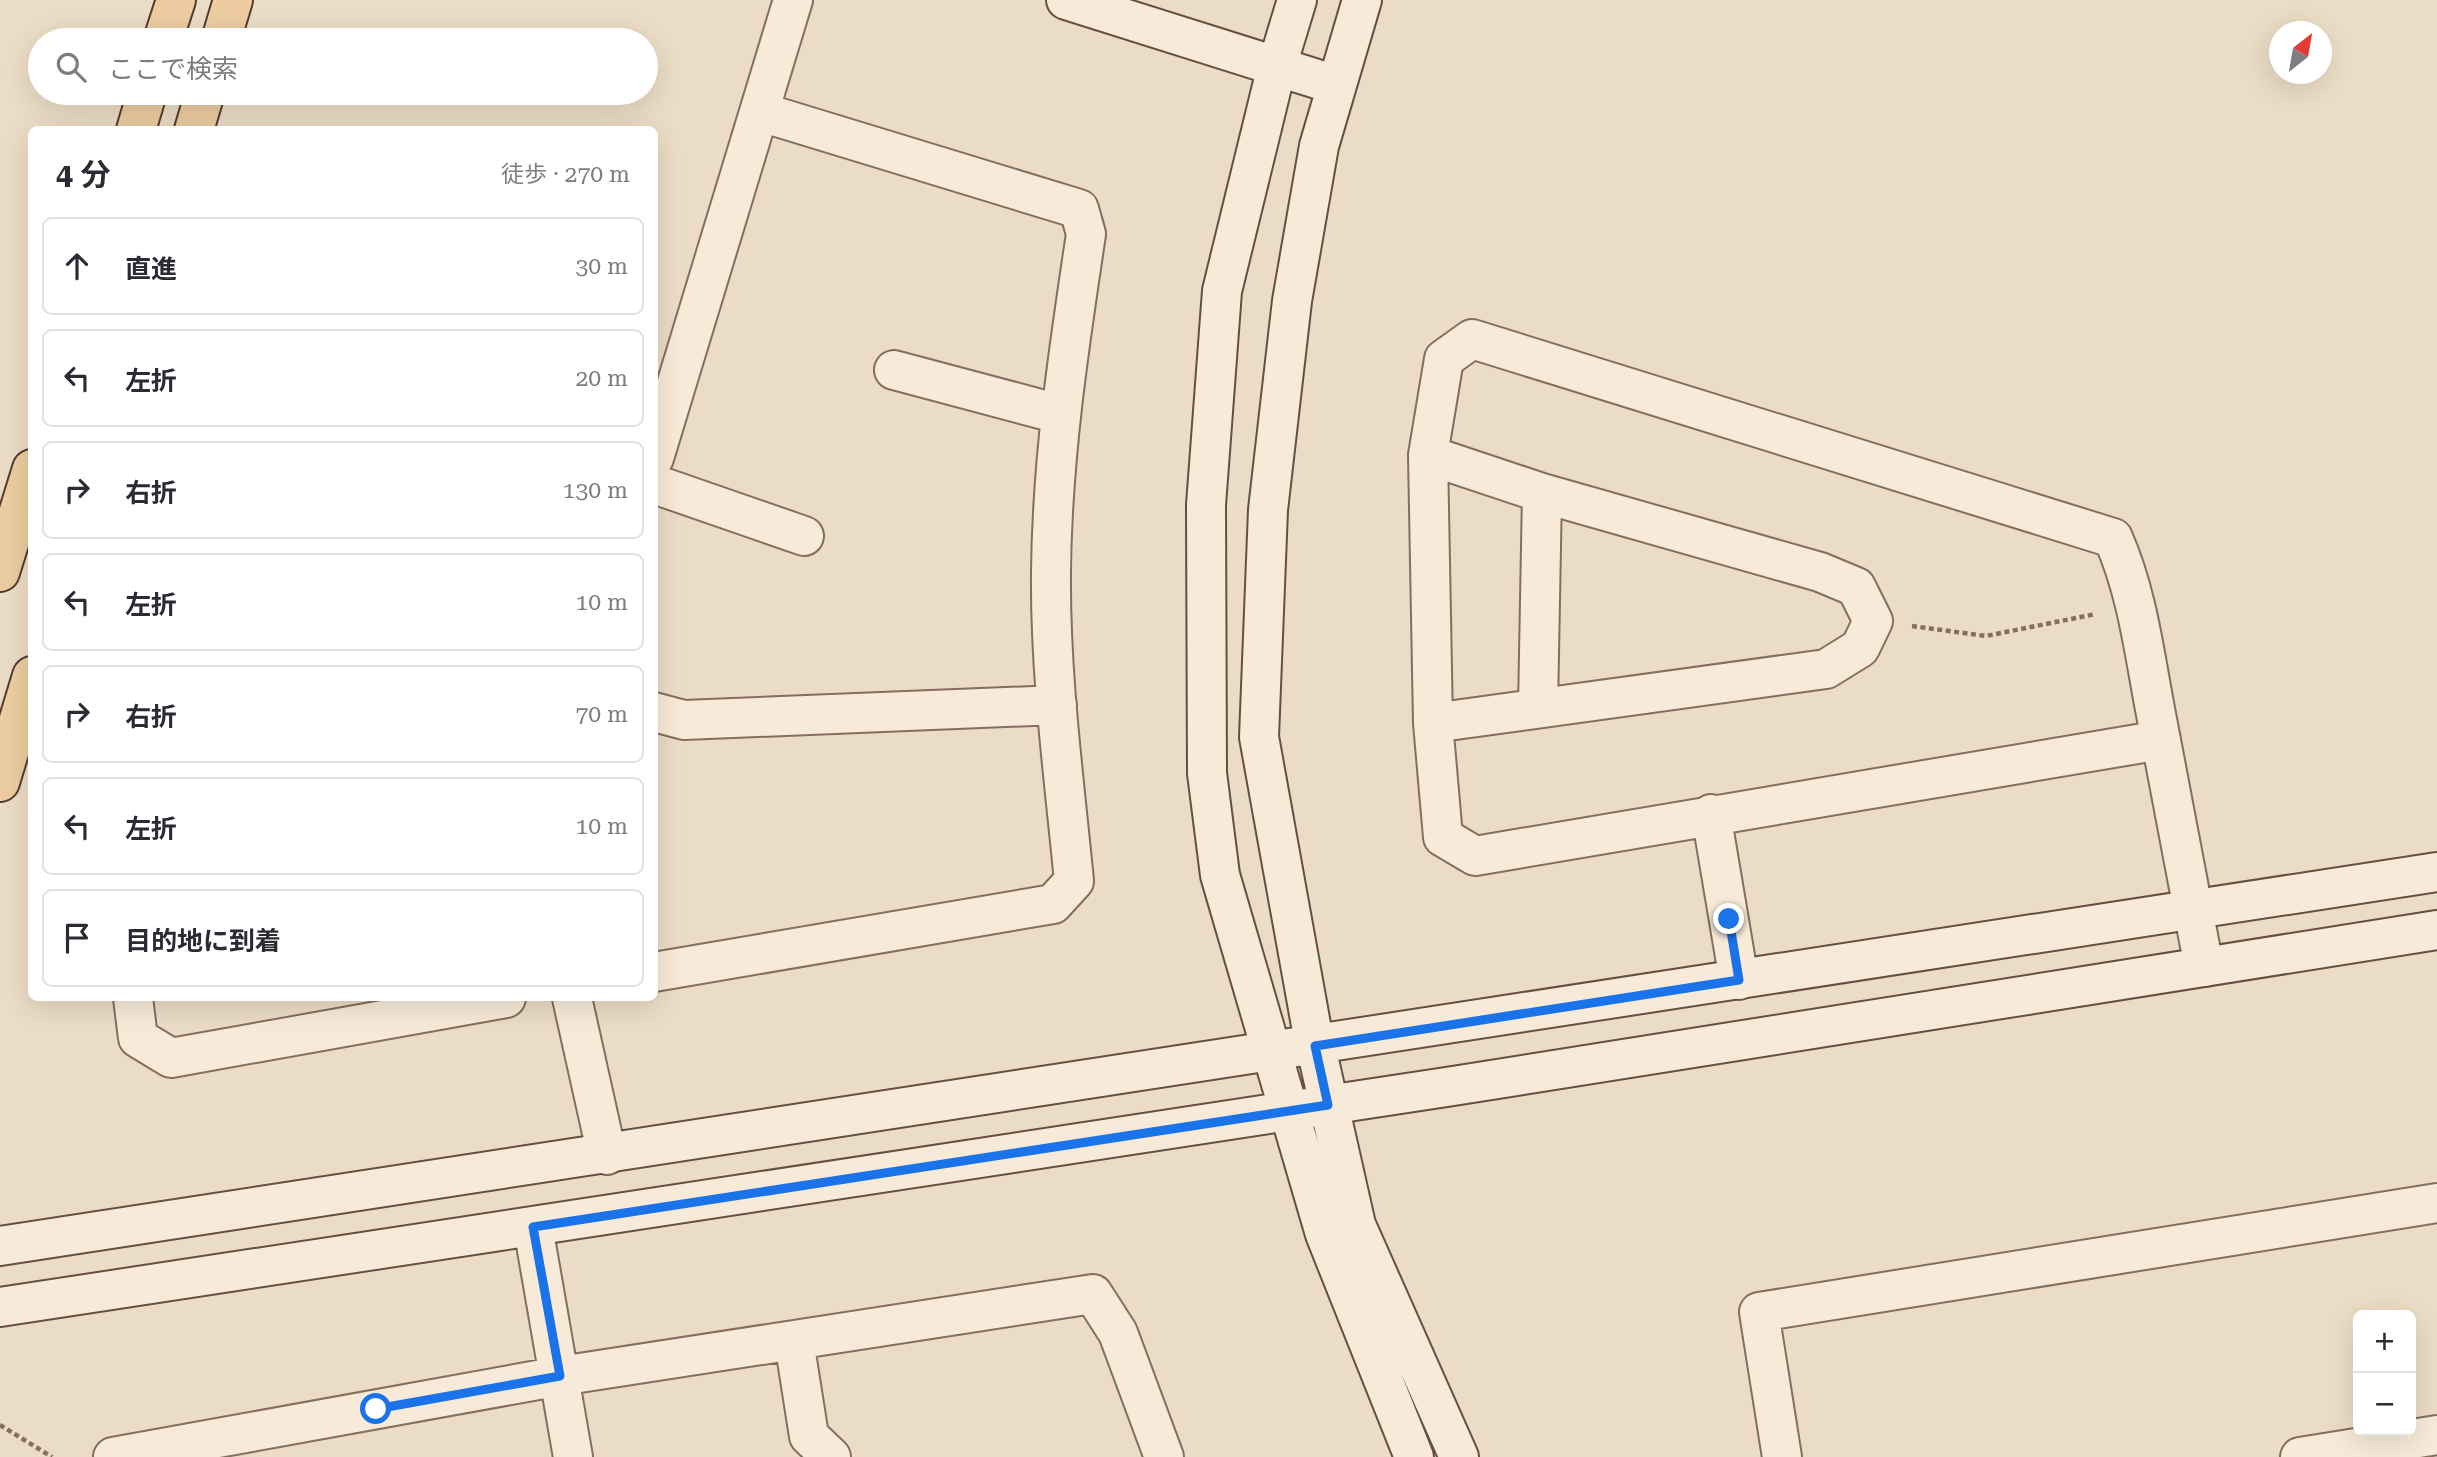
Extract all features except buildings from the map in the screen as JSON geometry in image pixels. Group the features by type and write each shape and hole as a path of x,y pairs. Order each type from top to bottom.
{"main road":[{"path":"167,28 176,0"},
{"path":"225,28 233,0"},
{"path":"137,126 143,105"},
{"path":"195,126 201,105"},
{"path":"0,572 28,482"},
{"path":"0,782 28,689"}],"street":[{"path":"658,445 761,113 793,0"},
{"path":"1066,0 1336,85"},
{"path":"1297,0 1277,66 1222,291 1206,505 1207,774 1220,875 1325,1234 1414,1457"},
{"path":"1362,0 1319,146 1292,301 1268,510 1259,737 1315,1046 1356,1225 1459,1457"},
{"path":"658,971 1053,904 1074,881 1057,705 1051,573 1059,414 1086,234 1079,209 761,113"},
{"path":"2161,740 1475,856 1443,837 1433,723 1427,455 1444,359 1472,339 2113,538 2128,573 2161,740 2204,967"},
{"path":"894,369 1059,414"},
{"path":"1427,455 1542,493 1820,572 1856,587 1873,621 1860,648 1826,669 1433,723"},
{"path":"658,485 804,536"},
{"path":"1538,708 1542,493"},
{"path":"658,713 684,720 1057,705"},
{"path":"1711,814 1739,980"},
{"path":"0,1245 607,1155 2437,872"},
{"path":"0,1307 1328,1105 2437,930"},
{"path":"134,1001 138,1038 171,1058 489,1001"},
{"path":"573,1001 607,1155"},
{"path":"1782,1457 1759,1312 2437,1203"},
{"path":"533,1227 573,1457"},
{"path":"113,1457 560,1376 1093,1294 1118,1333 1164,1457"},
{"path":"794,1341 809,1436 831,1457"},
{"path":"2300,1457 2437,1435"}],"path":[{"path":"1873,621 1986,636 2135,607"},
{"path":"0,1426 52,1457"}],"route":[{"path":"376,1409 560,1376 533,1227 1328,1105 1315,1046 1739,980 1729,919"}]}
